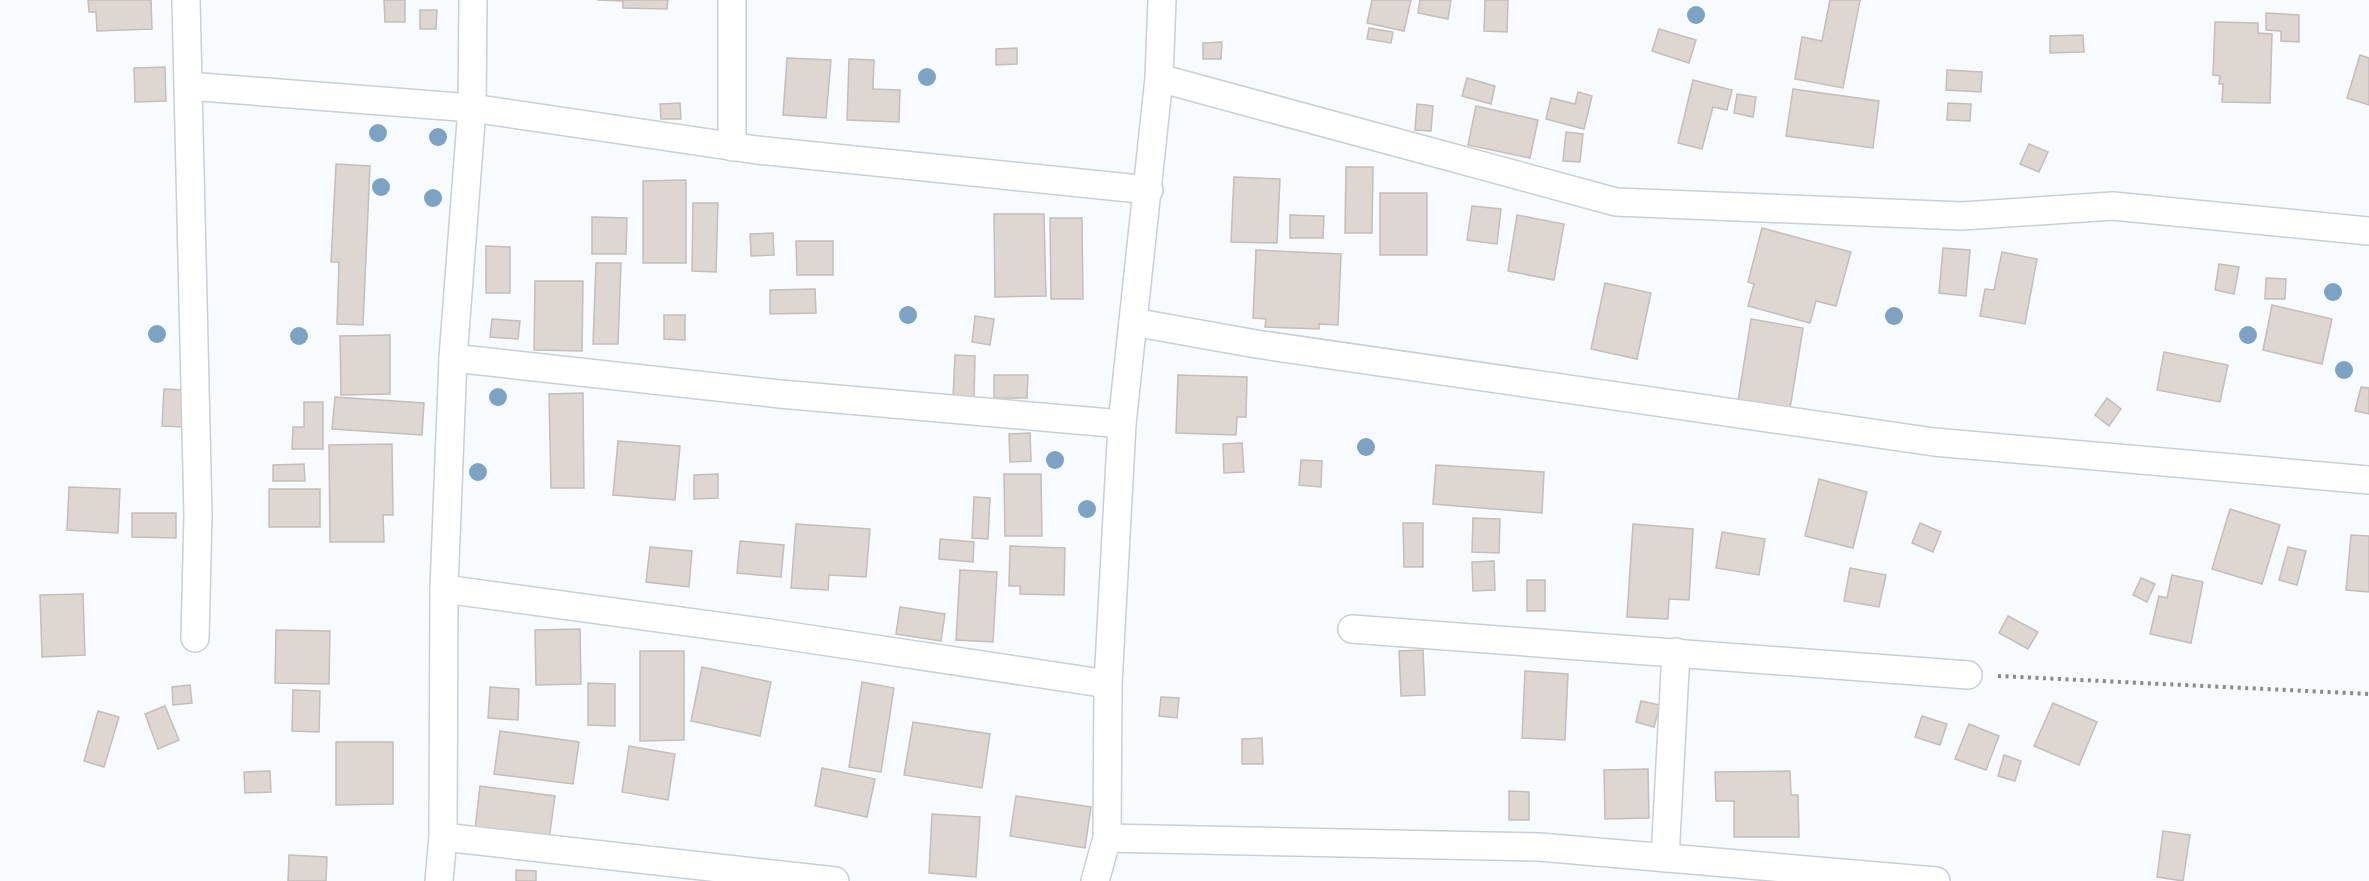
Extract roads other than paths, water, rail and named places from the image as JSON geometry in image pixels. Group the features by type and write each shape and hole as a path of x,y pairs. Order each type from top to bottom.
{"street":[{"path":"186,0 198,515 195,638"},
{"path":"439,881 443,837 444,589 453,358 472,108 473,0"},
{"path":"732,0 732,147"},
{"path":"1095,881 1107,838 1108,684 1122,424 1149,190 1159,78 1162,0"},
{"path":"1159,78 1616,202 1962,216 2113,206 2369,231"},
{"path":"188,86 472,108 732,147 1149,190"},
{"path":"1133,322 1268,346 1934,442 2369,480"},
{"path":"453,358 780,394 1122,424"},
{"path":"444,589 768,633 1108,684"},
{"path":"1352,629 1968,675"},
{"path":"1665,858 1676,652"},
{"path":"443,837 835,881"},
{"path":"1107,838 1539,847 1936,881"}]}
